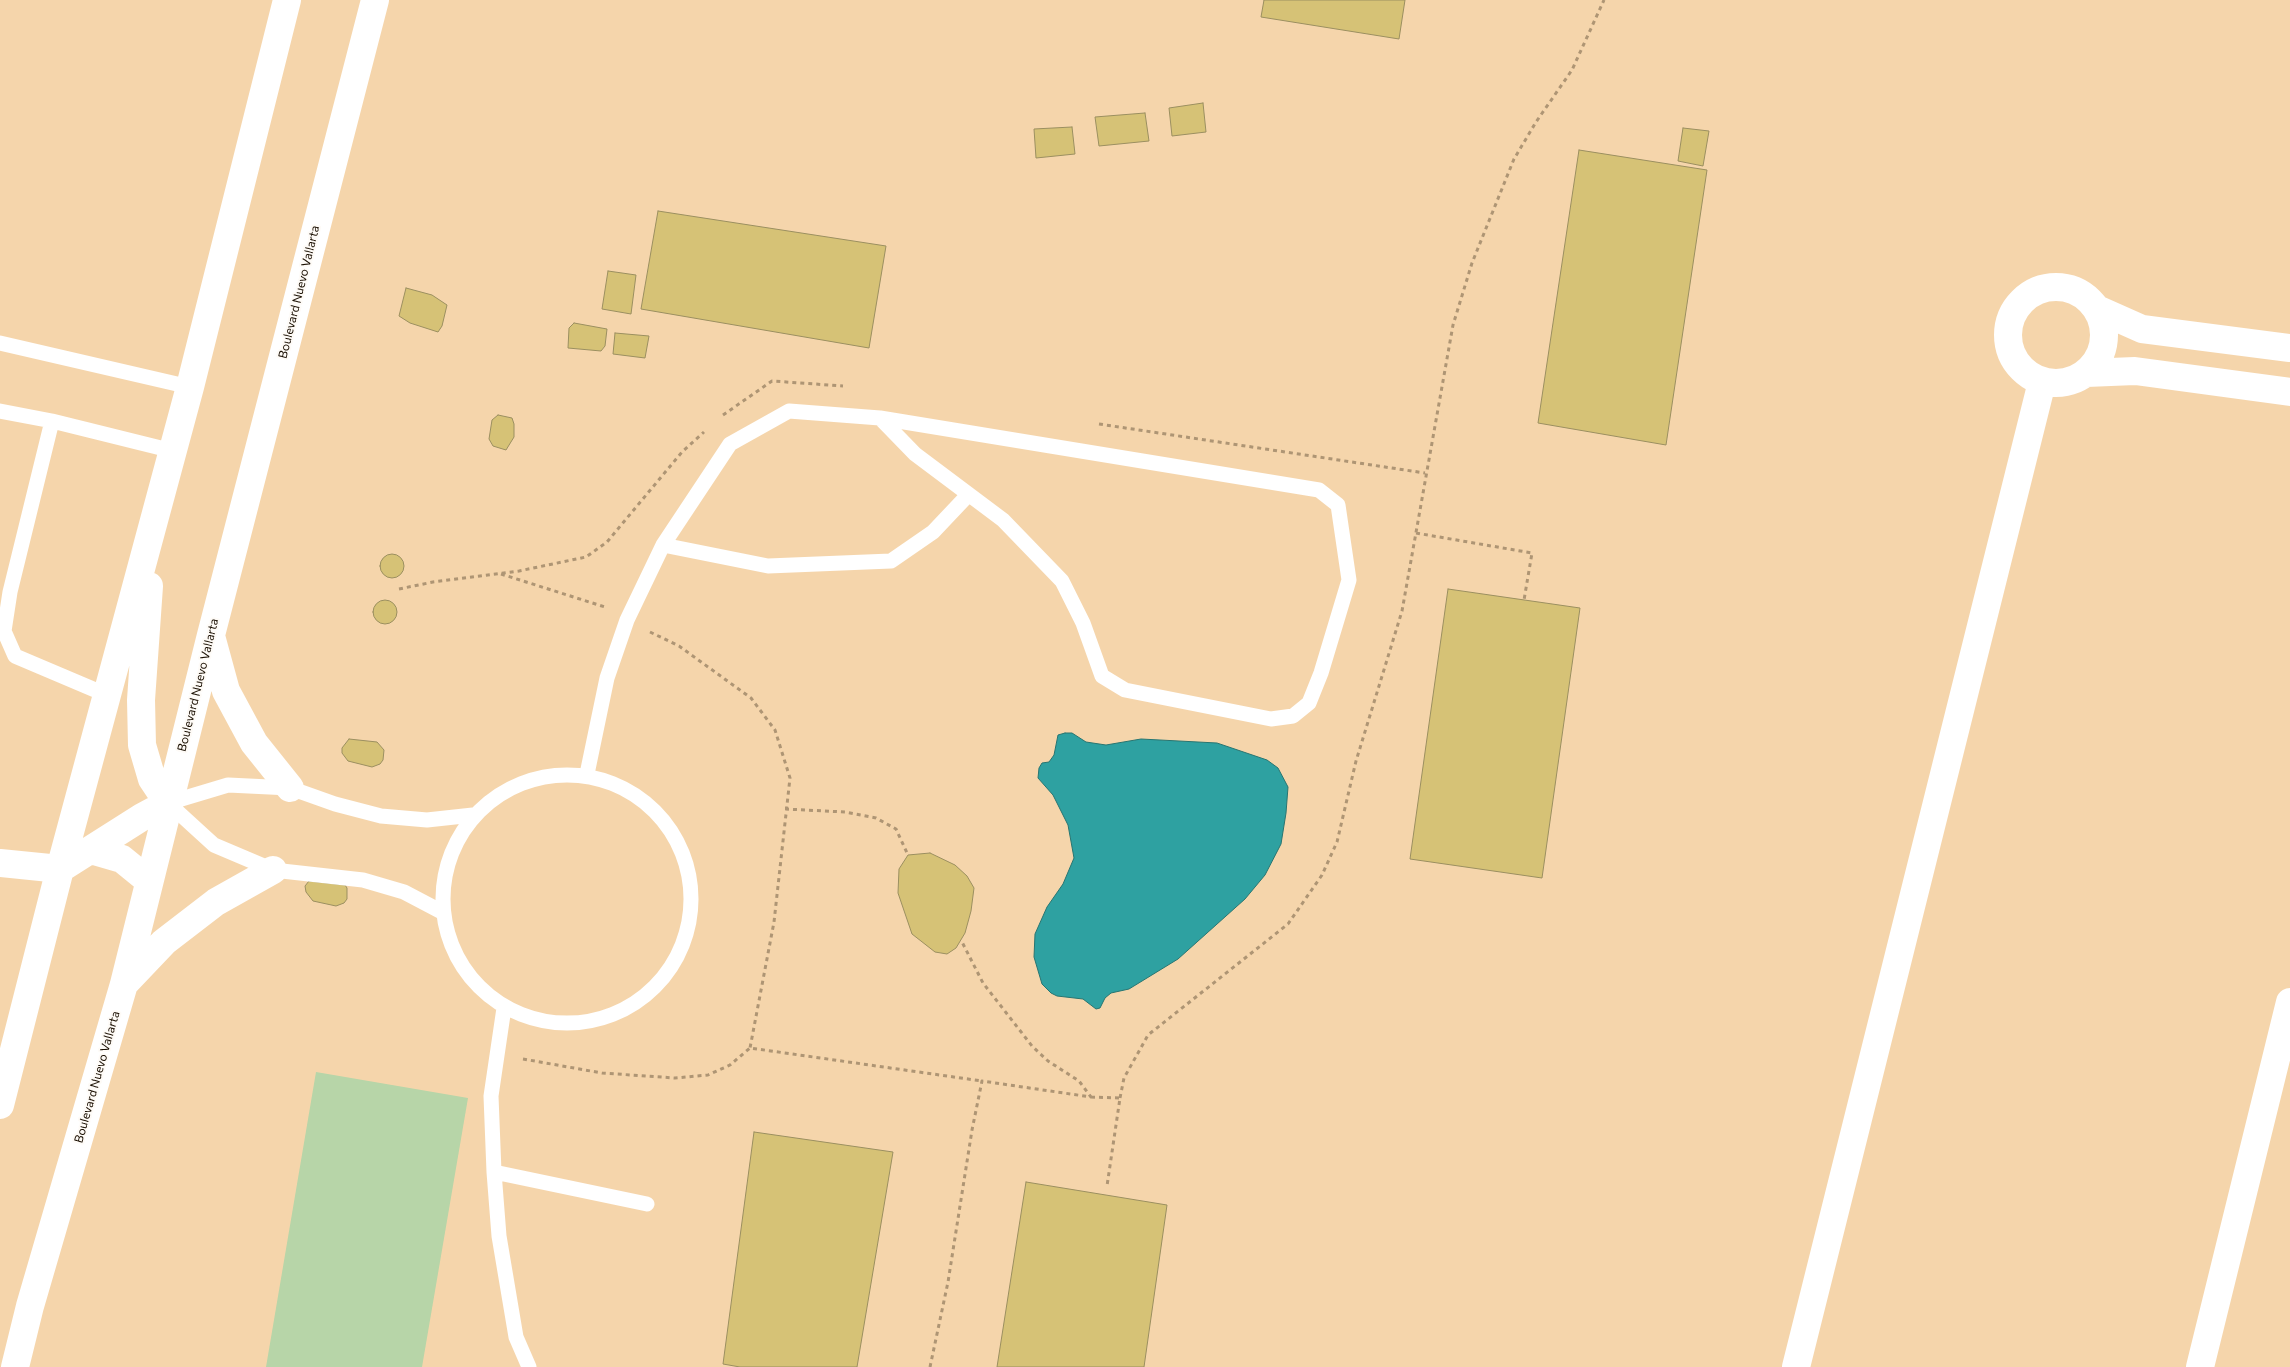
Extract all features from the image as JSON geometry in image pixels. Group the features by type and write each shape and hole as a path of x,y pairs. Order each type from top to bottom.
{"main road":[{"path":"0,1105 60,869 190,387 287,0"},
{"name":"Boulevard Nuevo Vallarta","path":"15,1367 30,1306 124,984 168,803 374,0"},
{"path":"2290,348 2142,329 2097,309 2081,293 2059,286 2036,291 2018,306 2008,327 2010,350 2022,370 2042,382 2065,383 2086,373 2135,371 2290,392"},
{"path":"2086,373 2101,354 2104,332 2097,309"},
{"path":"1796,1367 2042,382"},
{"path":"0,863 60,869 142,817 168,803 152,779 142,745 141,700 153,525"},
{"path":"211,635 226,691 254,743 290,788"},
{"path":"92,850 122,859 149,881"},
{"path":"124,984 164,942 216,902 272,870"},
{"path":"2200,1367 2290,1002"}],"lane":[{"path":"0,342 190,387"},
{"path":"0,411 52,421 173,451"},
{"path":"587,774 607,678 627,620 663,545 730,444 789,412 880,418 1319,490 1338,505 1349,580 1322,672 1309,703 1293,716 1271,719 1125,690 1102,676 1083,623 1062,582 1003,520 915,454 880,418"},
{"path":"52,421 10,592 4,632 15,656 107,695"},
{"path":"663,545 768,566 891,561 933,532 968,495"},
{"path":"587,774 633,791 668,824 689,868 692,917 675,963 642,1000 599,1021 550,1024 504,1008 474,983 452,950 442,912 447,860 473,815 525,779 587,774"},
{"path":"168,803 228,785 290,788 336,804 381,816 427,820 473,815"},
{"path":"168,803 214,845 272,870 363,880 404,892 442,912"},
{"path":"504,1008 491,1096 494,1172 499,1236 516,1337 529,1367"},
{"path":"494,1172 647,1204"}],"path":[{"path":"1107,1186 1124,1078 1148,1035 1288,924 1322,875 1337,842 1356,761 1402,611 1425,473 1453,326 1472,263 1514,159 1536,122 1572,70 1604,0"},
{"path":"1416,532 1532,553 1524,600"},
{"path":"498,573 601,605 679,646 751,698 775,730 790,778 774,922 750,1048 730,1065 708,1075 674,1078 602,1073 498,1054"},
{"path":"786,809 845,812 876,818 896,829 908,855"},
{"path":"961,940 982,983 1032,1046 1048,1061 1079,1081 1091,1097"},
{"path":"750,1048 1091,1097 1120,1098"},
{"path":"930,1367 948,1282 972,1130 982,1082"}],"green space":[{"path":"316,1072 468,1098 422,1367 266,1367"}],"water":[{"path":"1072,733 1086,742 1106,745 1141,739 1217,743 1267,760 1278,768 1288,787 1281,844 1265,875 1245,899 1178,959 1129,989 1111,993 1105,998 1100,1008 1096,1009 1083,999 1057,996 1051,993 1042,984 1034,957 1035,934 1047,907 1063,884 1074,858 1068,825 1053,795 1038,778 1039,768 1042,763 1049,762 1054,755 1058,735"}],"building":[{"path":"1264,0 1405,0 1399,39 1261,17"},
{"path":"1203,103 1206,132 1172,136 1169,108"},
{"path":"1145,113 1149,141 1099,146 1095,117"},
{"path":"1072,127 1075,154 1036,158 1034,129"},
{"path":"1683,128 1709,131 1703,166 1678,161"},
{"path":"1579,150 1707,170 1666,445 1538,423"},
{"path":"658,211 886,246 869,348 641,309"},
{"path":"608,271 636,275 631,314 602,309"},
{"path":"406,288 432,295 447,305 442,326 438,332 410,323 399,316"},
{"path":"574,323 607,329 605,346 601,351 568,348 569,328"},
{"path":"615,333 649,336 645,358 613,354"},
{"path":"498,415 512,418 514,424 514,437 506,450 493,446 489,439 492,420"},
{"path":"392,554 401,557 404,566 401,575 392,578 383,575 380,566 383,557"},
{"path":"1448,589 1580,608 1542,878 1410,859"},
{"path":"385,600 394,603 397,612 394,621 385,624 376,621 373,612 376,603"},
{"path":"349,739 377,742 384,750 383,760 380,764 372,767 348,761 342,753 342,748"},
{"path":"930,853 955,865 967,876 974,888 971,911 965,933 956,948 947,954 935,952 912,934 898,893 899,869 908,855"},
{"path":"309,881 345,885 347,888 347,899 344,903 336,906 313,901 306,892 305,886"},
{"path":"754,1132 893,1152 857,1367 740,1367 723,1364"},
{"path":"1026,1182 1167,1205 1144,1367 997,1367"}]}
